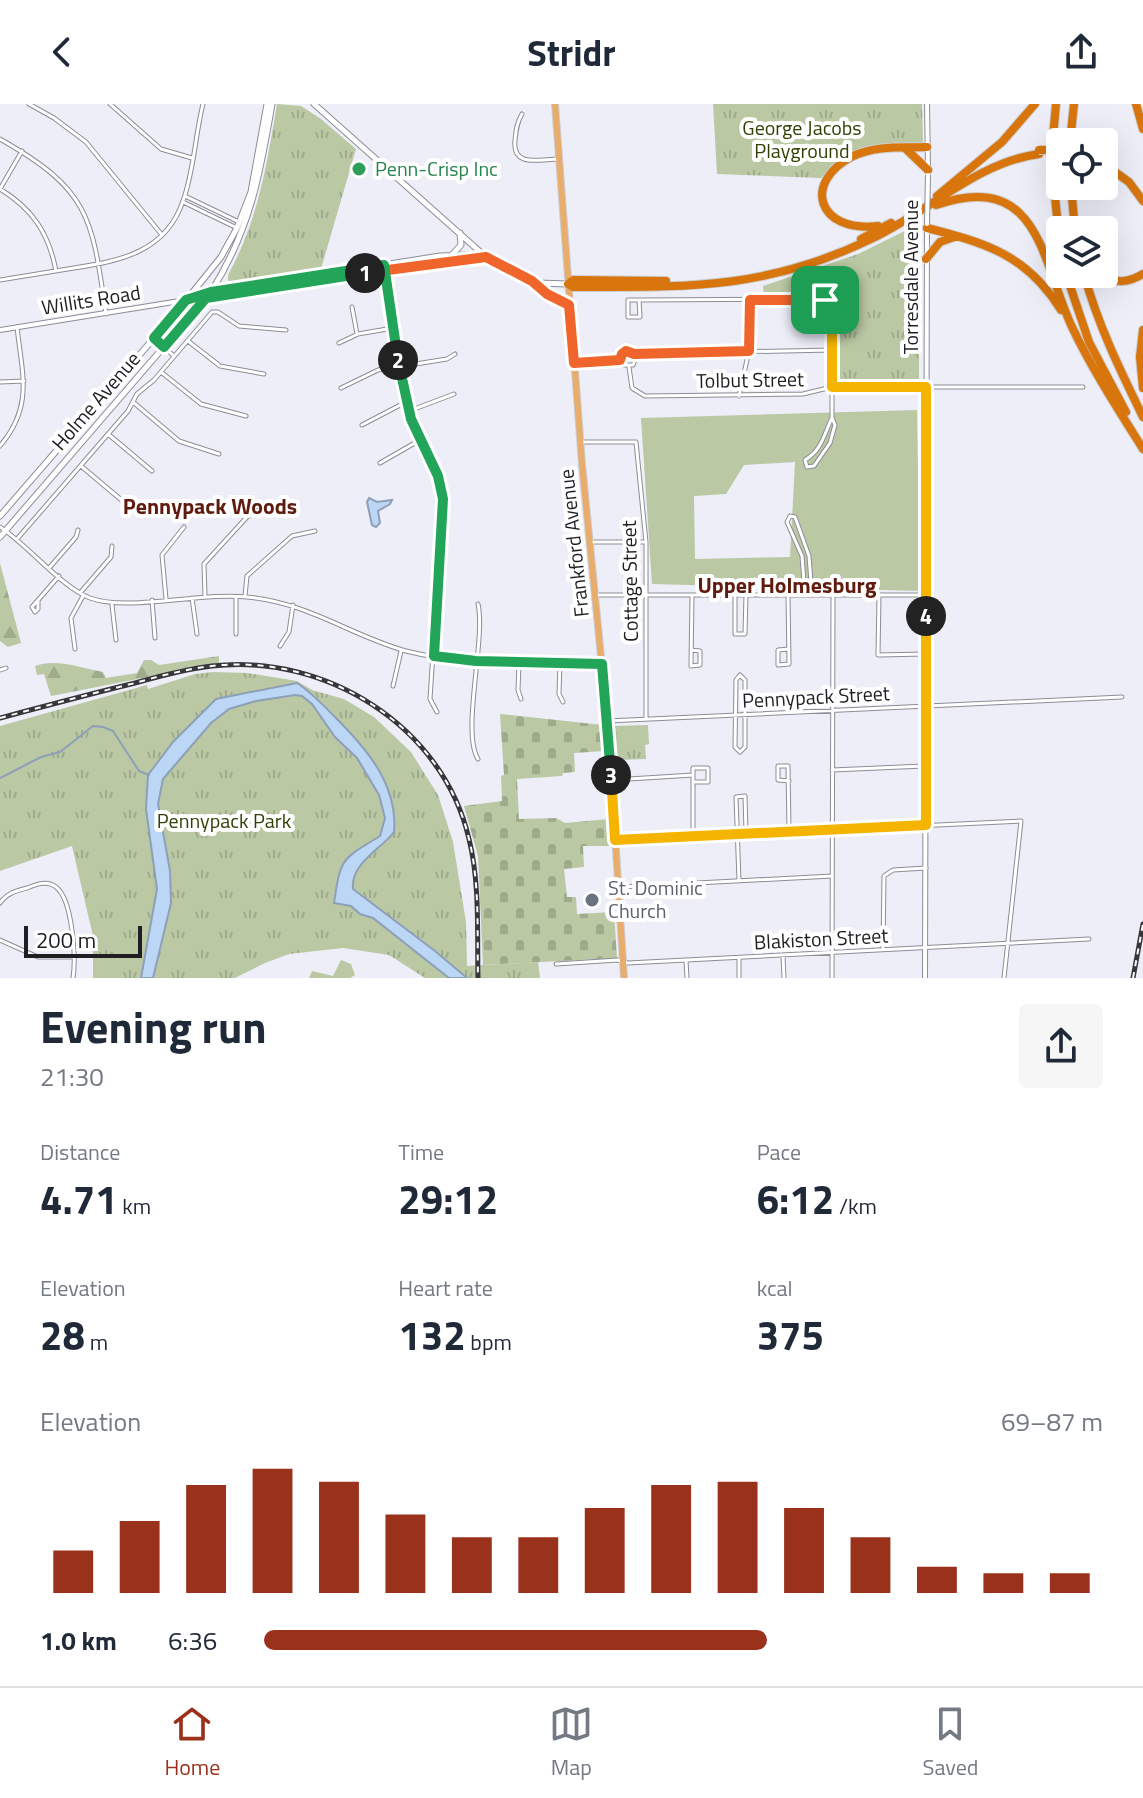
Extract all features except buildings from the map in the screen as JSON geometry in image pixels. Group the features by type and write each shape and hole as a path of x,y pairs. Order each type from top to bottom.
{"highway":[{"path":"937,196 994,150 1035,104"},
{"path":"1056,104 1051,159 1057,216"},
{"path":"1071,128 1074,104"},
{"path":"1137,105 1143,129"},
{"path":"887,225 863,228 841,224 827,212 823,190 832,172 851,158 882,148 927,147"},
{"path":"905,148 928,173"},
{"path":"1039,152 995,167 910,218 840,253 757,279 700,286 573,287 568,284 573,280 700,281 756,274 824,254 887,225 1004,159 1039,152 1046,152"},
{"path":"1118,170 1143,198"},
{"path":"910,218 959,199 981,197 1009,206 1036,232 1071,324"},
{"path":"927,226 983,243 1019,262 1044,285 1071,324 1143,446"},
{"path":"926,259 940,242 957,236"},
{"path":"1118,281 1125,282 1143,274"},
{"path":"1071,288 1089,342 1143,446"},
{"path":"1088,288 1108,345 1143,417"},
{"path":"1143,330 1140,357 1143,388"}],"main road":[{"name":"Holme Avenue","path":"0,516 221,257 238,225 254,178 270,104"},
{"name":"Holme Avenue","path":"0,537 3,528 211,292 245,228 259,179 270,104"},
{"path":"314,104 486,257 532,281 568,284"},
{"name":"Frankford Avenue","path":"555,104 580,442 607,721 624,978"},
{"path":"451,256 461,245 460,233"},
{"name":"Willits Road","path":"186,300 451,256 486,257"},
{"name":"Willits Road","path":"186,300 211,292 486,257"},
{"path":"532,281 547,294 569,305"},
{"path":"76,429 86,437"}],"street":[{"path":"29,104 86,142 162,235"},
{"path":"110,104 161,149 192,158"},
{"path":"0,280 99,264 139,254 162,235 178,214 185,196 203,104"},
{"name":"Torresdale Avenue","path":"925,978 927,104"},
{"path":"522,114 517,124 514,151 517,156 523,159 559,159"},
{"path":"0,139 54,174 76,200 93,235 106,314"},
{"path":"22,151 0,189 19,202 40,225 50,245 56,271"},
{"path":"185,196 238,225"},
{"path":"183,202 245,228"},
{"path":"384,268 406,402 438,476 443,499 430,699 437,712"},
{"path":"639,300 640,317 628,317 628,300 822,299 828,302 832,312 832,418 835,425 830,443 814,466 807,467 805,460 815,454 832,418"},
{"name":"Willits Road","path":"0,330 186,300"},
{"path":"739,396 749,351 750,300"},
{"path":"352,307 357,334"},
{"path":"17,539 108,434 137,394 161,372 215,311 234,325 286,330"},
{"path":"0,446 21,410 24,381 17,327"},
{"path":"339,343 357,334 393,328"},
{"path":"154,338 174,356"},
{"path":"188,341 220,366 264,374"},
{"path":"574,363 620,360 626,351 634,354 832,350"},
{"path":"341,388 374,371 447,359 455,354"},
{"path":"629,367 635,362 634,354"},
{"name":"Tolbut Street","path":"620,360 629,367 632,388 645,396 803,394 832,387 1083,387"},
{"path":"161,372 201,404 246,416"},
{"path":"0,382 24,381"},
{"path":"409,411 454,394"},
{"path":"133,402 179,441 219,454"},
{"path":"362,425 406,402"},
{"path":"108,434 152,471"},
{"path":"380,463 420,440"},
{"name":"Cottage Street","path":"580,442 636,442 646,542 646,719"},
{"path":"81,466 125,503"},
{"path":"205,596 204,564 247,517 264,507"},
{"path":"805,595 802,556 787,522 790,516 795,517 809,556 812,595"},
{"path":"166,599 162,555 184,527"},
{"path":"3,528 82,594 112,603 245,596 293,605 402,650 476,661 602,664"},
{"path":"50,567 76,537 78,530"},
{"path":"245,596 247,576 292,536 315,531"},
{"path":"590,542 646,542"},
{"path":"75,649 71,618 82,594 111,557 112,546"},
{"path":"38,600 59,576"},
{"path":"595,595 927,595"},
{"path":"691,650 692,595"},
{"path":"735,595 735,634 745,634 746,595"},
{"path":"788,595 789,649 789,664 778,665 778,650 789,649"},
{"path":"832,978 833,595"},
{"path":"879,595 878,655 926,654"},
{"path":"236,596 236,634"},
{"path":"192,597 197,634"},
{"path":"152,600 155,638"},
{"path":"112,603 116,640"},
{"path":"478,604 473,718 474,753 478,759"},
{"path":"280,646 289,632 293,605"},
{"path":"393,686 402,650"},
{"path":"519,662 518,690 521,699"},
{"path":"560,662 559,694 563,702"},
{"path":"0,670 6,668"},
{"path":"740,675 745,680 745,714 745,747 740,752 735,746 735,681 740,675"},
{"name":"Pennypack Street","path":"607,721 1122,697"},
{"path":"832,770 926,766"},
{"path":"693,836 693,768 708,768 708,782 694,782"},
{"path":"611,780 693,775"},
{"path":"789,781 789,831"},
{"path":"739,881 736,797 745,796 746,833"},
{"path":"615,840 1021,821 1004,978"},
{"path":"883,950 885,873 926,868"},
{"path":"618,887 832,876"},
{"path":"0,903 7,895 40,883 48,883 60,890 75,957 73,978"},
{"name":"Blakiston Street","path":"556,964 1089,939"},
{"path":"0,940 38,957 75,957"},
{"path":"783,955 784,978"},
{"path":"739,957 739,978"},
{"path":"686,960 687,978"}],"green space":[{"path":"277,104 301,106 356,149 321,269 232,283 228,275 254,213"},
{"name":"George Jacobs Playground","path":"713,104 922,104 923,144 893,144 856,152 821,178 717,174"},
{"path":"919,224 919,380 837,380 837,296 764,296 763,286 858,254"},
{"path":"917,410 920,591 652,584 641,418","holes":["795,462 790,557 695,559 694,496 726,494 744,465"]},
{"path":"0,563 21,643 8,647 0,641"},
{"path":"219,656 219,663 51,696 44,674 37,675 35,666 69,664 103,672 106,678 137,673 144,660 159,665"},
{"name":"Pennypack Park","path":"247,673 297,681 312,690 344,699 374,717 411,752 438,795 453,842 466,922 467,966 538,962 540,978 425,978 389,955 343,948 289,954 235,978 93,978 93,936 72,846 0,871 0,726 147,685 148,689 195,674"},
{"path":"500,714 603,725 604,751 574,753 575,772 563,773 562,776 517,779 519,819 556,818 565,823 609,819 610,846 583,846 584,867 564,869 567,897 576,897 577,914 614,912 617,958 483,965 478,856 464,806 502,801 501,776 504,775"},
{"path":"648,725 646,759 618,760 615,726"},
{"path":"341,960 351,964 355,975 350,978 309,978 312,971 333,976"}],"water":[{"path":"369,498 377,502 392,500 378,511 380,523 376,527 372,525 367,502"},
{"path":"297,683 316,698 368,754 391,798 394,832 361,865 353,880 353,889 467,978 449,978 373,918 360,914 351,906 334,903 345,861 380,836 385,818 379,795 357,758 335,737 312,704 295,695 229,709 211,723 163,779 158,804 170,871 171,903 153,978 141,978 157,889 146,809 148,775 173,742 216,699"}],"waterway":[{"path":"0,778 41,757 60,752 93,726 113,731 139,771 149,775"}],"railway":[{"path":"0,718 163,675 212,666 254,665 296,672 336,685 373,705 406,731 434,762 455,799 469,839 475,873 478,978"},
{"path":"1133,978 1143,924"}],"place":[{"name":"Penn-Crisp Inc","path":"359,169"},
{"name":"St. Dominic Church","path":"592,900"}],"district":[{"name":"Pennypack Woods","path":"210,506"},
{"name":"Upper Holmesburg","path":"787,585"}],"route":[{"path":"825,300 750,300 749,351 634,354 626,351 620,360 574,363 569,305 486,257 476,260 441,262 385,270 380,271 378,271 206,298 164,347 154,338 186,300 211,292 384,265 385,270 385,275 399,367 406,402 441,483 444,508 434,656 476,661 602,664 615,840 926,825 926,387 832,387 832,312 825,300"}]}
